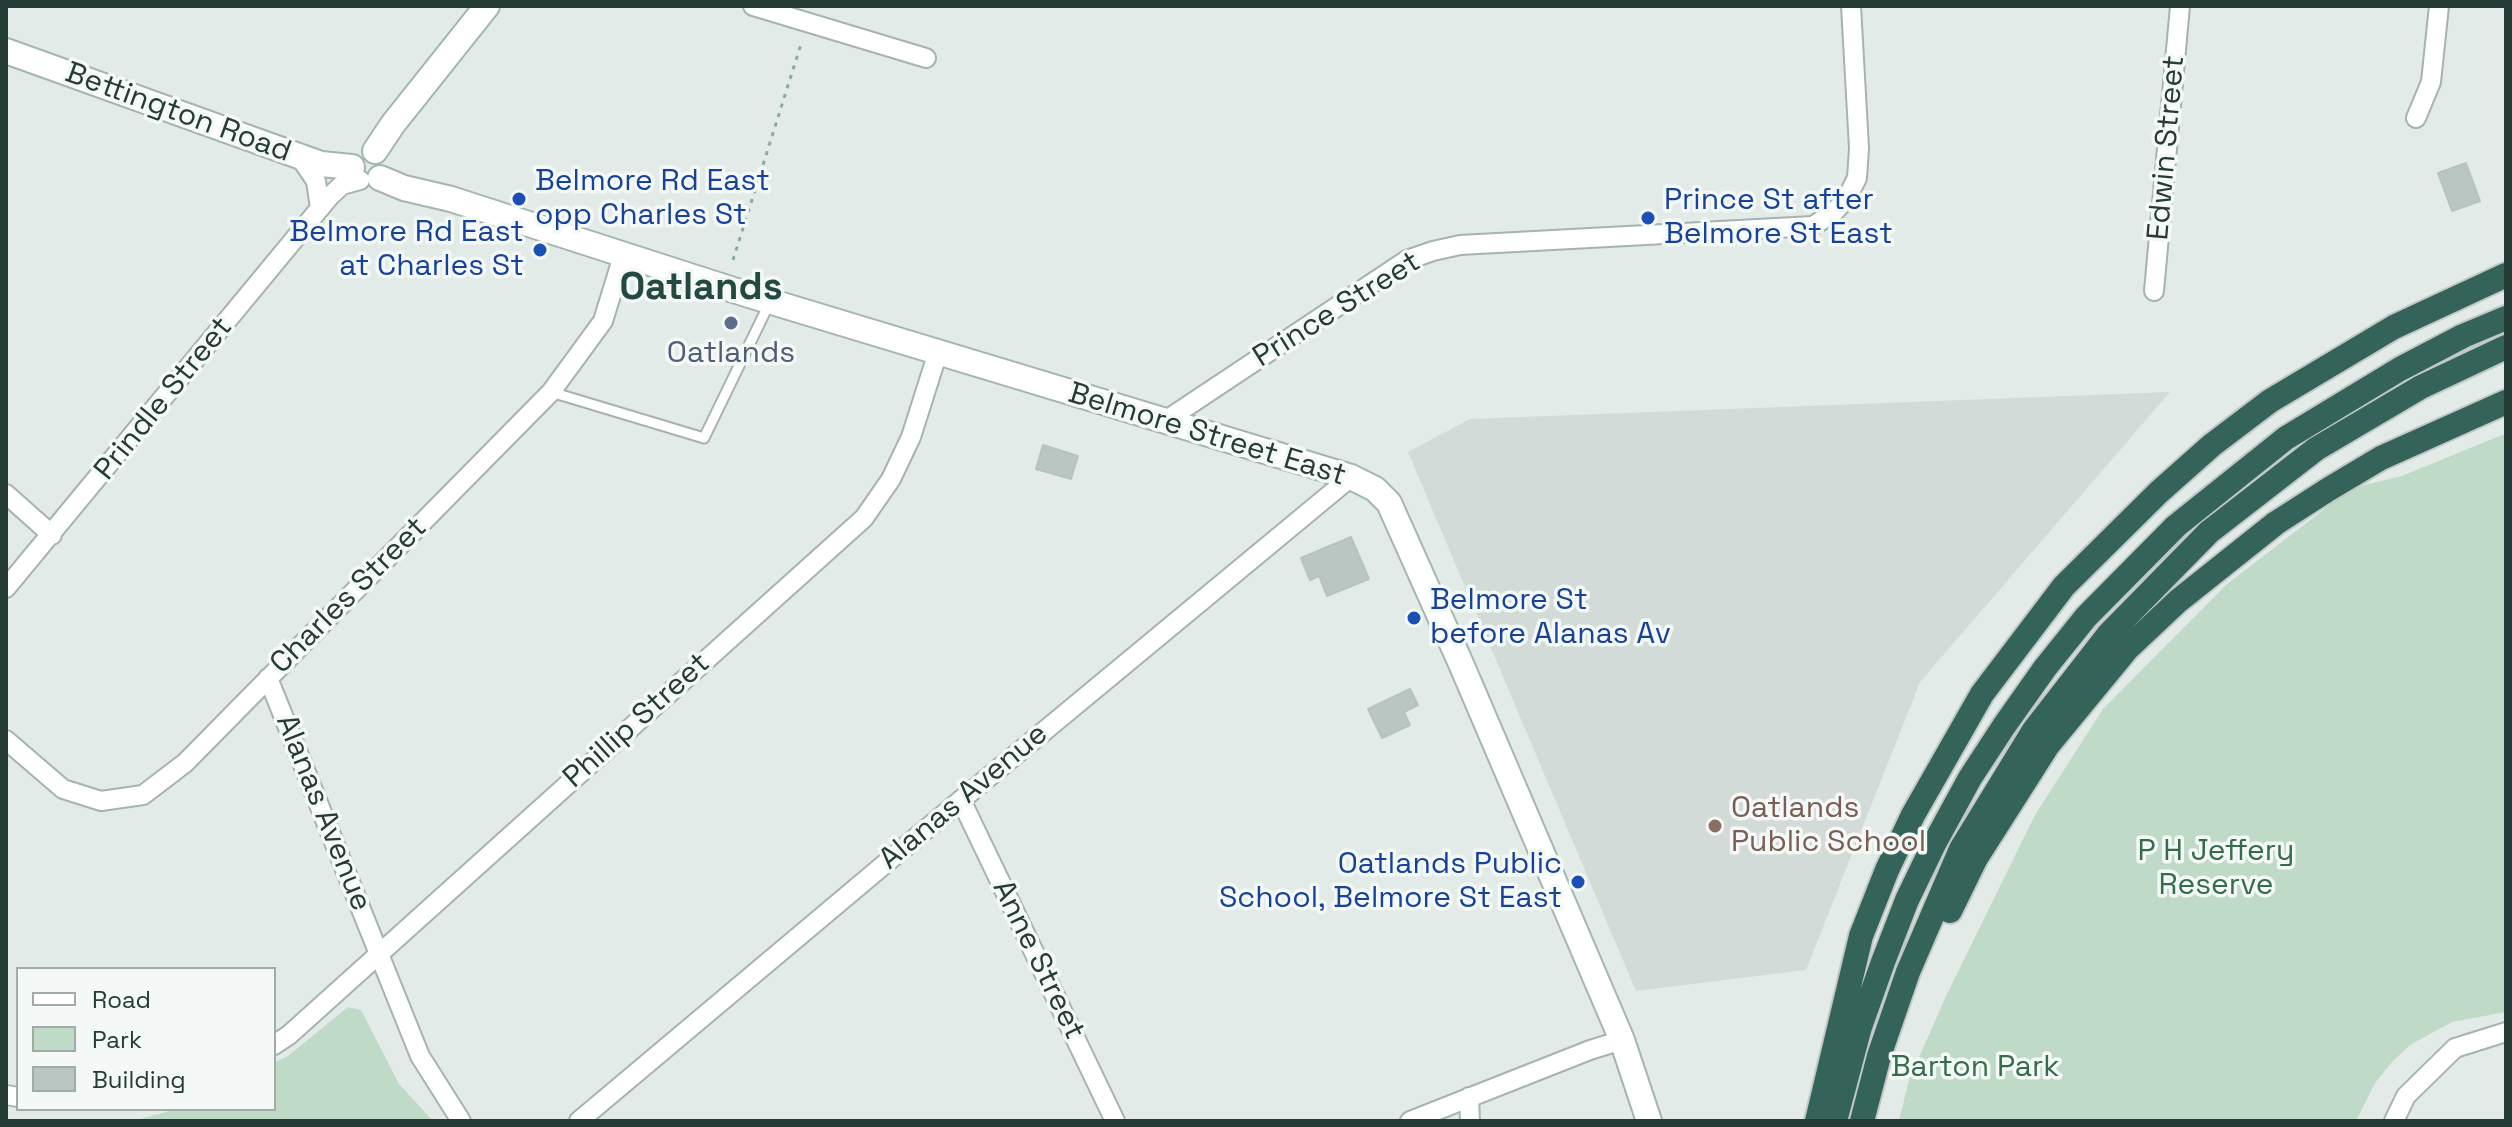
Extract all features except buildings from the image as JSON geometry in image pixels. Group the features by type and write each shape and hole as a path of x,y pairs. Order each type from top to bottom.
{"highway":[{"path":"1817,1121 1861,936 1887,870 1919,803 1982,694 2054,598 2159,492 2212,445 2270,401 2394,327 2506,275"},
{"path":"1835,1121 1860,1027 1883,962 1907,900 1934,844 1970,778 2004,726 2086,617 2176,526 2286,438 2400,369 2463,336 2506,318"},
{"path":"1862,1121 1879,1056 1908,972 1961,849 2034,730 2108,635 2209,532 2316,449 2421,387 2506,347"},
{"path":"1879,1056 1990,835 2048,745 2127,649 2178,601 2289,514 2381,458 2506,402"}],"street":[{"path":"364,175 385,164 375,151 487,6"},
{"path":"753,6 803,13 926,58"},
{"name":"Prince Street","path":"1165,421 1407,260 1433,251 1460,245 1813,226 1833,213 1847,198 1857,178 1858,131 1851,6"},
{"name":"Edwin Street","path":"2154,291 2180,6"},
{"path":"2416,118 2431,82 2439,6"},
{"name":"Bettington Road","path":"6,51 321,164 364,175"},
{"path":"299,156 316,181 320,208"},
{"name":"Belmore Street East","path":"364,175 451,199 623,256 1351,477 1375,489 1389,503 1622,1040 1649,1121"},
{"name":"Prindle Street","path":"6,588 320,208 342,185 364,175"},
{"name":"Charles Street","path":"6,740 63,789 101,801 143,795 185,763 551,392 603,321 623,256"},
{"name":"Phillip Street","path":"276,1044 864,518 891,479 911,437 938,352"},
{"name":"Alanas Avenue","path":"579,1121 1351,477"},
{"path":"6,494 52,535"},
{"name":"Alanas Avenue","path":"268,678 420,1056 461,1121"},
{"name":"Anne Street","path":"961,800 1115,1121"},
{"path":"2394,1121 2406,1096 2455,1048 2506,1032"},
{"path":"1410,1121 1622,1040"},
{"path":"1469,1097 1470,1121"}],"lane":[{"path":"551,392 704,438 770,301"}],"path":[{"path":"733,260 802,41"}],"shaded area":[{"name":"Oatlands Public School","path":"2170,392 1920,682 1806,970 1636,991 1408,452 1470,419"}],"green space":[{"name":"P H Jeffery Reserve","path":"2506,435 2506,1012 2452,1022 2410,1045 2375,1083 2356,1121 1899,1121 1909,1080 1947,994 2035,815 2103,709 2227,584 2352,488 2402,476"},
{"path":"348,1007 361,1010 399,1084 433,1121 134,1121 169,1111 276,1111 276,1062 288,1056"}],"place":[{"name":"Belmore Rd East opp Charles St","path":"519,199"},
{"name":"Prince St after Belmore St East","path":"1648,218"},
{"name":"Belmore Rd East at Charles St","path":"540,250"},
{"name":"Oatlands","path":"731,323"},
{"name":"Belmore St before Alanas Av","path":"1414,618"},
{"name":"Oatlands Public School","path":"1715,826"},
{"name":"Oatlands Public School, Belmore St East","path":"1578,882"}],"district":[{"name":"Oatlands","path":"701,289"}],"park label":[{"name":"Barton Park","path":"1975,1068"}]}
